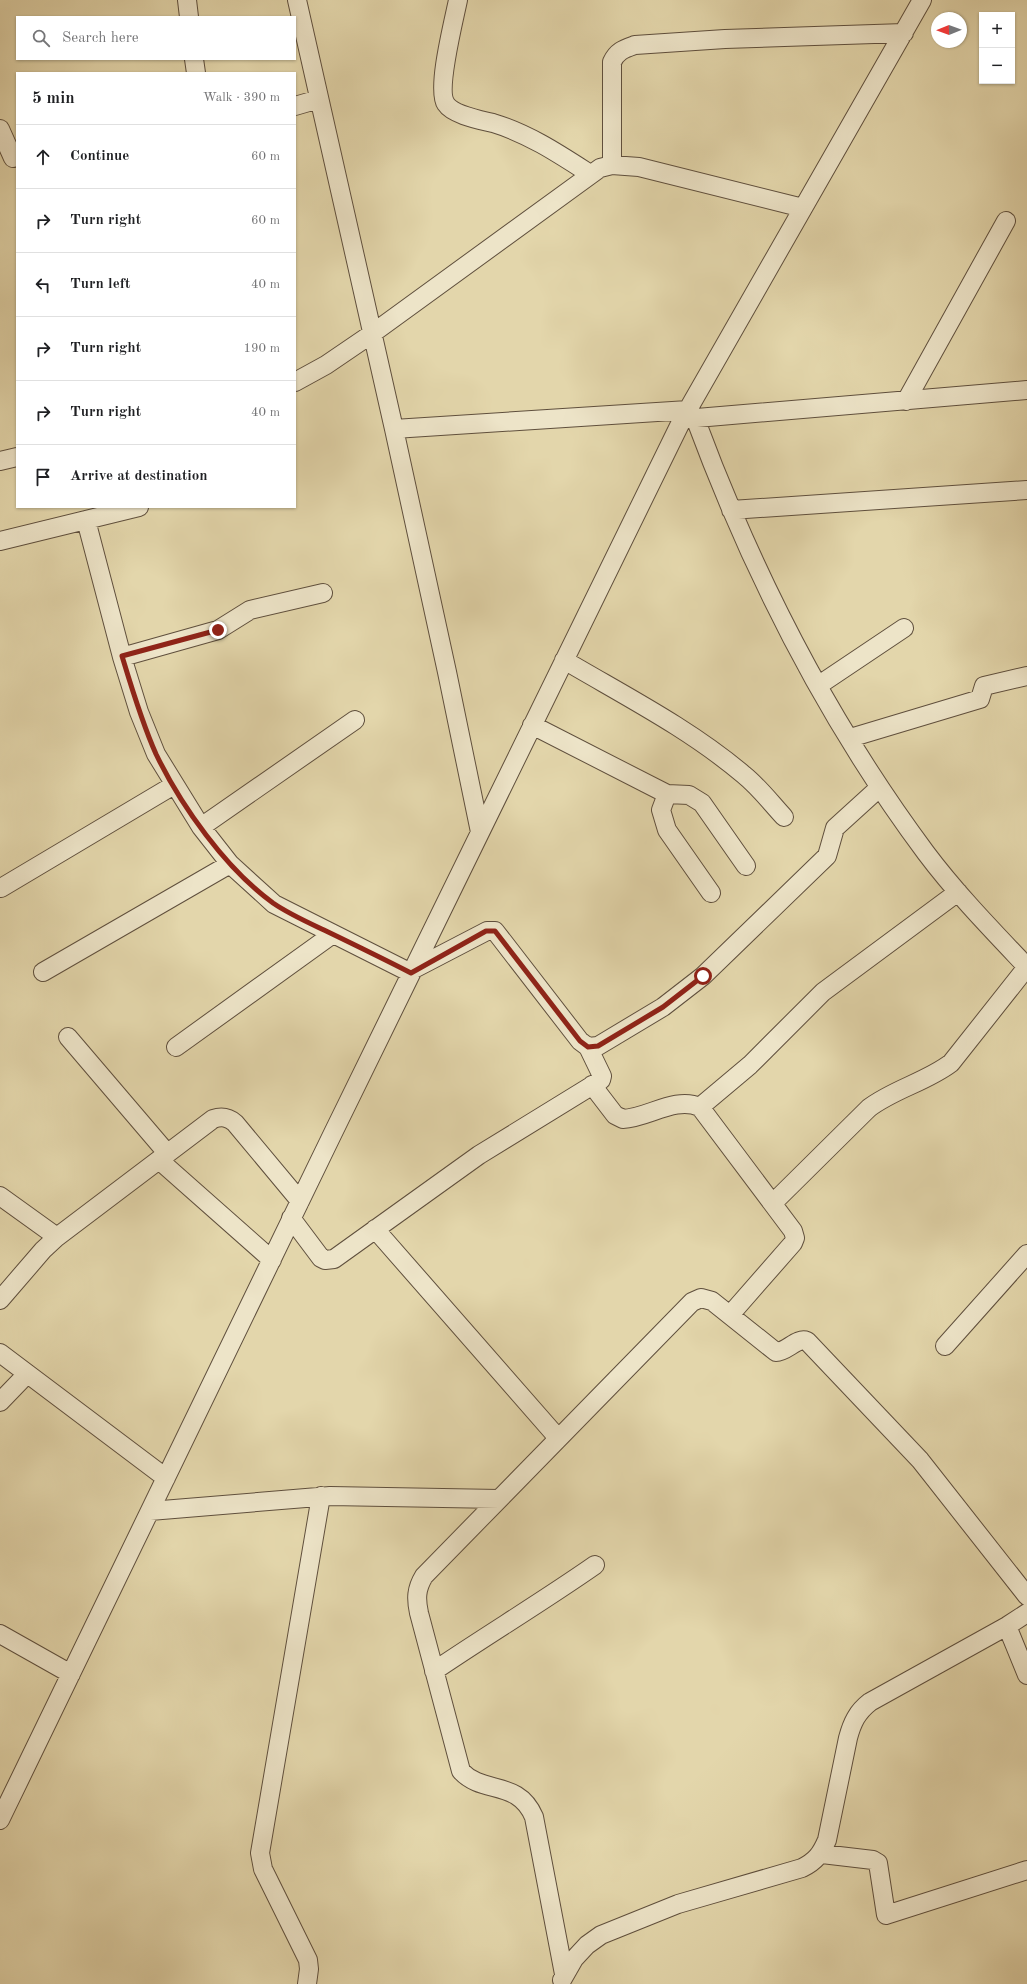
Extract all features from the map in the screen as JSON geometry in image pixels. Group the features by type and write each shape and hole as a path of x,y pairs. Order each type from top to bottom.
{"street":[{"path":"187,0 189,16"},
{"path":"297,0 373,333 446,665 480,832"},
{"path":"458,0 442,86 446,104 453,110 535,139 590,174"},
{"path":"0,1820 291,1218 564,660 688,416 803,208 922,0"},
{"path":"612,165 612,62 616,54 622,49 636,46 726,39 904,33"},
{"path":"194,60 196,72"},
{"path":"296,106 319,99"},
{"path":"0,129 10,158"},
{"path":"296,381 326,364 373,333 600,168 612,165 639,167 803,208"},
{"path":"906,401 1006,221"},
{"path":"394,430 688,416 906,401 1027,390"},
{"path":"688,416 766,589 818,685 879,788 926,854 958,892 1027,967 951,1063 884,1098 869,1108 772,1203"},
{"path":"0,461 16,457"},
{"path":"731,510 1027,490"},
{"path":"0,541 134,508"},
{"path":"86,520 122,656 139,712 154,747 174,785 201,827 230,864 253,887 274,904 412,972"},
{"path":"122,656 218,630 250,610 323,593"},
{"path":"818,685 904,628"},
{"path":"564,660 696,739 722,757 746,776 784,817"},
{"path":"850,738 980,698 984,686 1027,676"},
{"path":"201,827 355,720"},
{"path":"532,725 668,794 689,795 702,803 746,866"},
{"path":"1,888 174,785"},
{"path":"588,1047 598,1046 663,1007 703,976 827,856 834,828 879,788"},
{"path":"668,794 661,810 667,830 711,893"},
{"path":"43,972 230,864"},
{"path":"700,1107 750,1065 829,987 958,892"},
{"path":"291,1218 321,1258 325,1260 334,1259 478,1155 602,1078 588,1047 580,1041 495,931 486,931 412,972"},
{"path":"176,1047 333,934"},
{"path":"68,1037 163,1157 272,1260"},
{"path":"592,1085 615,1115 622,1120 680,1104 693,1104 700,1107 793,1231 794,1240 730,1315"},
{"path":"0,1300 43,1250 57,1237 213,1119 225,1117 235,1123 300,1201"},
{"path":"0,1196 57,1237"},
{"path":"375,1229 558,1438"},
{"path":"945,1346 1027,1254"},
{"path":"562,1979 534,1817 525,1800 516,1794 470,1778 461,1771 434,1671 417,1604 416,1594 419,1584 424,1576 692,1302 701,1298 706,1298 712,1301 776,1352 781,1352 801,1340 807,1341 920,1460 1027,1596"},
{"path":"0,1353 166,1478"},
{"path":"0,1402 27,1374"},
{"path":"150,1511 321,1496 499,1498"},
{"path":"307,1984 308,1960 263,1869 260,1853 321,1496"},
{"path":"434,1671 479,1640 528,1611 595,1565"},
{"path":"562,1979 574,1959 587,1945 601,1935 678,1904 802,1868 813,1862 822,1854 827,1840 848,1738 852,1724 860,1710 870,1702 1007,1626 1027,1613"},
{"path":"1007,1626 1027,1675"},
{"path":"0,1634 71,1674"},
{"path":"822,1854 873,1860 878,1863 886,1915 1027,1870"}],"route":[{"path":"218,630 122,656 139,712 156,754 174,785 201,827 230,864 253,887 274,904 411,973 412,970 486,931 495,931 583,1045 593,1048 663,1007 703,976"}]}
